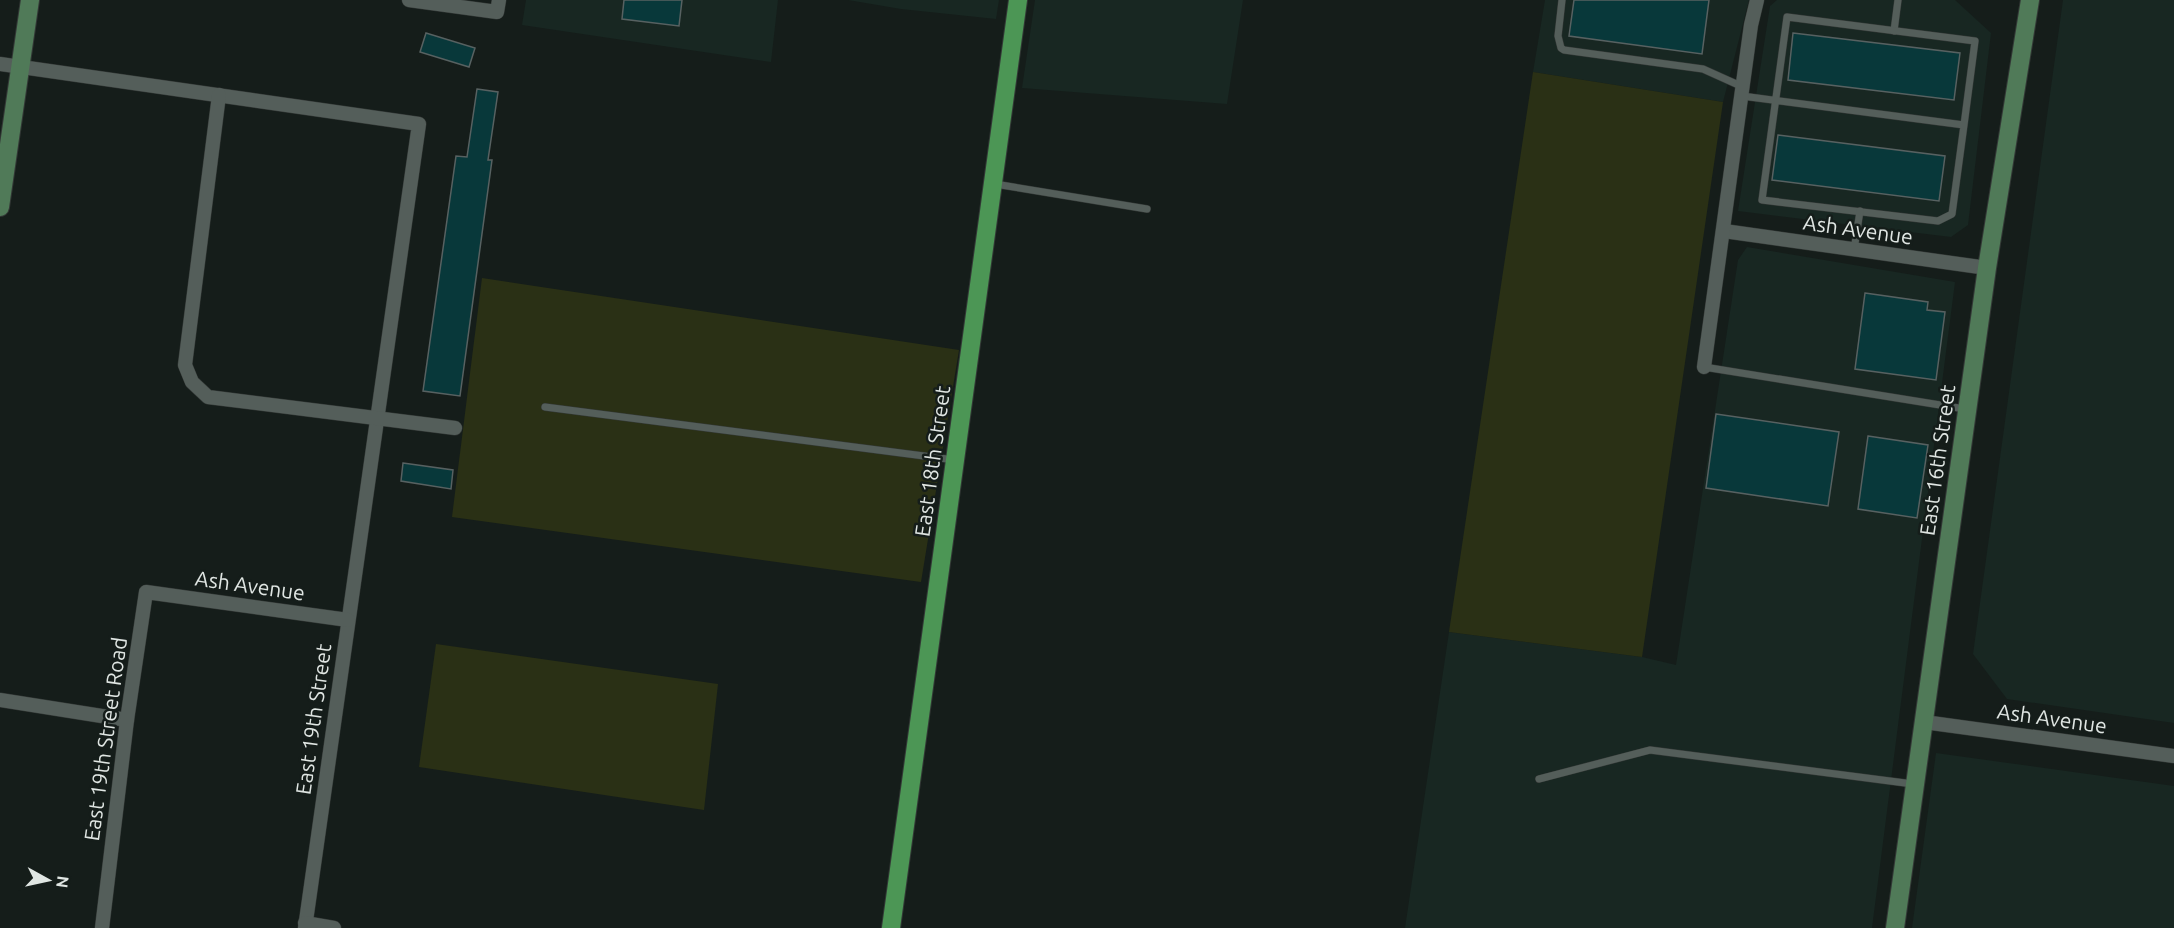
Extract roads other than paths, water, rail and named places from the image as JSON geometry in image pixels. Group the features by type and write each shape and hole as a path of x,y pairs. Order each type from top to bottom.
{"main road":[{"name":"East 18th Street","path":"891,928 1018,0"}],"street":[{"path":"0,207 30,0"},
{"path":"409,0 497,12 499,0"},
{"path":"1704,367 1751,26 1757,0"},
{"name":"East 16th Street","path":"1895,928 2026,1"},
{"path":"0,64 219,95 185,365 192,382 208,397 455,428"},
{"name":"East 19th Street","path":"219,95 419,124 305,925"},
{"name":"Ash Avenue","path":"1724,231 1987,268"},
{"name":"Ash Avenue","path":"146,592 348,620"},
{"name":"East 19th Street Road","path":"102,928 146,592"},
{"path":"0,700 128,720"},
{"name":"Ash Avenue","path":"1924,722 2174,756"},
{"path":"305,925 334,928"}],"lane":[{"path":"1562,0 1558,36 1561,48 1564,50 1703,69 1743,92 1776,100 1964,126"},
{"path":"1894,31 1898,0"},
{"path":"1787,17 1894,31 1975,41 1952,214 1938,221 1762,200 1787,17"},
{"path":"993,183 1147,209"},
{"path":"1854,250 1860,211"},
{"path":"1704,367 1967,410"},
{"path":"545,407 955,460"},
{"path":"1539,779 1650,750 1915,785"}]}
